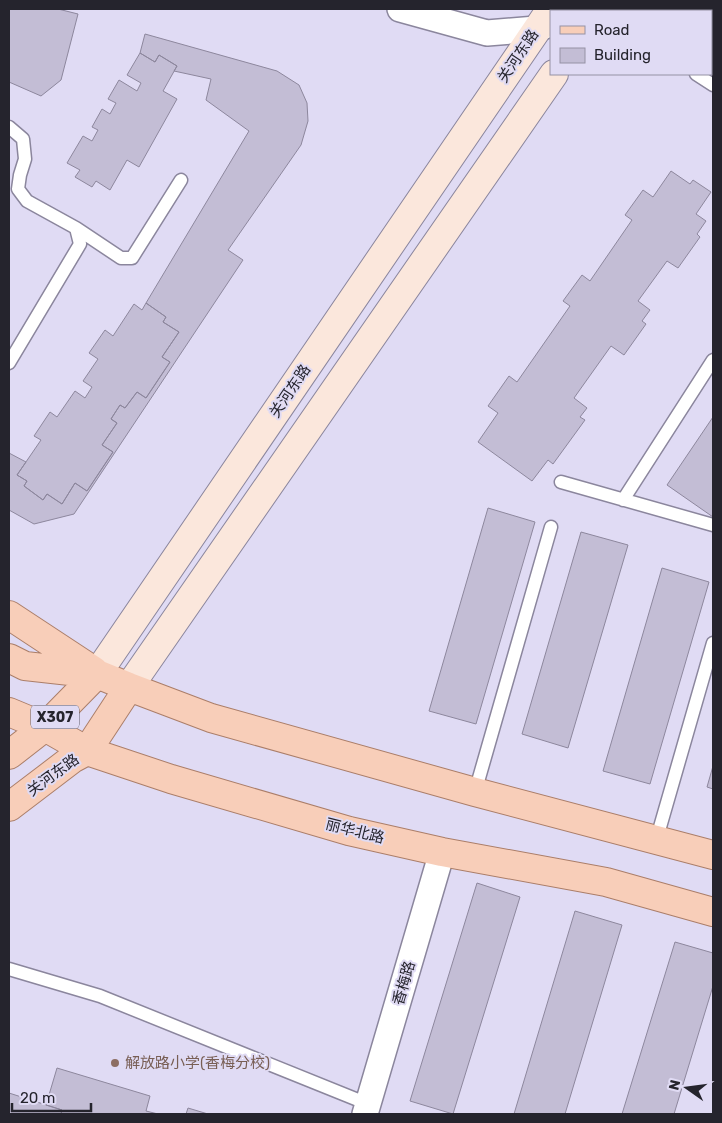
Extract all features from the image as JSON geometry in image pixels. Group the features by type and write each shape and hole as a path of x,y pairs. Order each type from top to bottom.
{"main road":[{"name":"关河东路","path":"9,755 45,727 97,674 546,21"},
{"name":"关河东路","path":"9,807 72,759 87,751 129,687 553,75"},
{"path":"9,615 97,674 211,718 475,792 713,855"},
{"path":"9,658 25,666 97,674"},
{"name":"丽华北路","path":"9,713 45,727 87,751 171,779 349,832 442,852 606,882 713,912"}],"street":[{"path":"400,9 487,33 546,21"},
{"name":"香梅路","path":"367,1109 442,852"}],"lane":[{"path":"698,75 713,85"},
{"path":"9,127 23,139 25,158 18,189 28,201 76,228 121,258 132,258 181,180"},
{"path":"9,363 80,244 76,228"},
{"path":"623,500 713,360"},
{"path":"561,482 713,525"},
{"path":"475,792 551,526"},
{"path":"656,840 713,642"},
{"path":"9,969 100,996 367,1109"}],"building":[{"path":"9,9 58,9 78,14 61,80 41,96 9,82"},
{"path":"145,34 277,71 299,85 307,103 308,121 301,145 228,250 243,260 74,514 34,524 9,510 9,453 26,462 17,475 27,481 24,486 43,500 47,494 62,504 75,483 87,491 113,452 102,445 117,423 111,419 120,405 125,408 137,392 146,398 170,362 162,357 179,332 163,322 166,317 146,303 249,131 206,100 211,79 174,71 177,66 159,55 155,62 140,53"},
{"path":"140,53 155,62 159,55 177,66 163,91 177,99 139,167 127,160 110,190 96,181 92,187 75,177 80,170 67,163 83,136 92,141 98,130 92,127 102,109 110,114 116,103 108,99 119,80 137,91 141,83 127,75"},
{"path":"671,171 690,184 693,180 711,192 696,214 706,221 697,234 700,237 678,268 667,261 638,301 650,310 642,321 646,324 624,355 611,346 574,398 587,408 580,417 585,420 553,464 548,460 532,481 478,442 498,413 488,406 509,376 517,382 570,306 563,301 582,275 590,281 632,220 625,215 643,190 653,197"},
{"path":"146,303 166,317 163,322 179,332 162,357 170,362 146,398 137,392 125,408 120,405 111,419 117,423 102,445 113,452 87,491 75,483 62,504 47,494 43,500 24,486 27,481 17,475 41,440 34,436 50,412 57,417 75,391 85,398 92,387 83,381 98,359 89,353 105,330 113,336 134,304 142,310"},
{"path":"713,417 713,517 667,485"},
{"path":"488,508 535,522 476,724 429,711"},
{"path":"581,532 628,545 568,748 522,734"},
{"path":"662,568 709,582 650,784 603,771"},
{"path":"713,766 713,789 707,787"},
{"path":"477,883 520,897 453,1114 410,1101"},
{"path":"575,911 622,925 565,1114 514,1114"},
{"path":"675,942 713,953 713,986 674,1114 622,1114"},
{"path":"57,1068 150,1096 146,1111 158,1114 61,1114 62,1110 46,1105"},
{"path":"9,1093 62,1110 61,1114 9,1114"},
{"path":"188,1108 208,1114 186,1114"}],"place":[{"name":"解放路小学(香梅分校)","path":"115,1063"}]}
